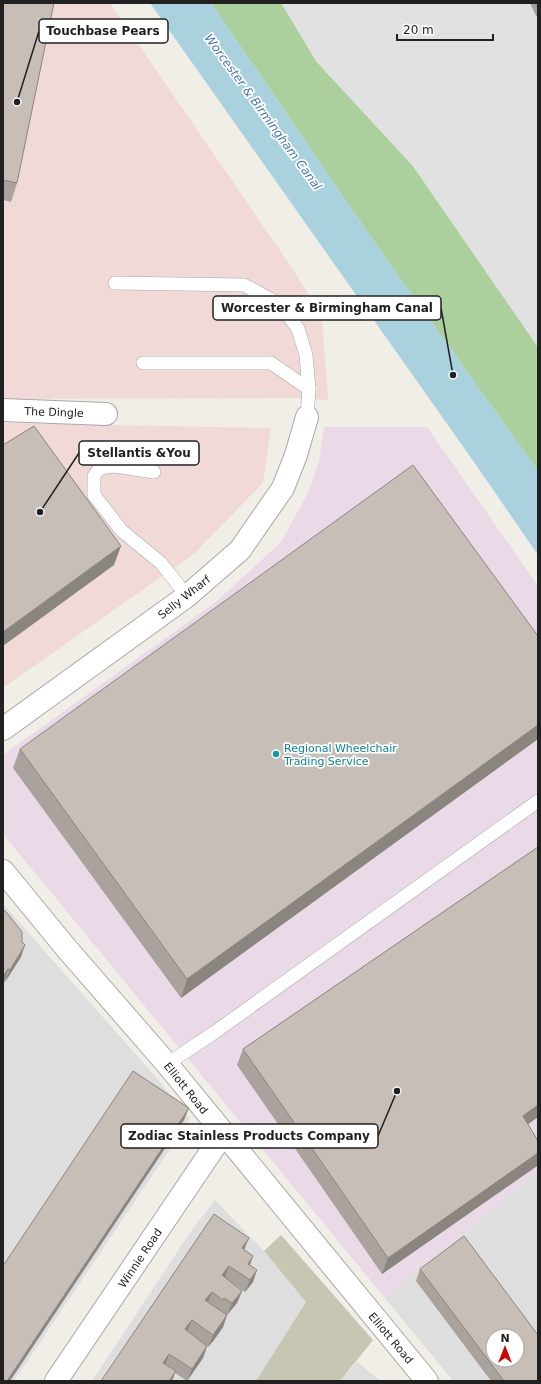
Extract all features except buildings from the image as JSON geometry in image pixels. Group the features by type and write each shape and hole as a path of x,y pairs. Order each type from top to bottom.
{"street":[{"name":"The Dingle","path":"3,410 106,414"},
{"name":"Selly Wharf","path":"3,729 187,596 240,550 279,494 296,455 307,417"},
{"name":"Elliott Road","path":"3,871 67,949 167,1064 427,1381"},
{"name":"Winnie Road","path":"56,1381 223,1134"}],"lane":[{"path":"115,283 244,285 280,306 298,330 306,355 308,389 307,417"},
{"path":"143,362 271,363 308,389"},
{"path":"154,472 115,466 105,467 98,470 94,476 94,495 122,531 161,563 187,596"},
{"path":"167,1064 215,1032 538,801"}],"shaded area":[{"path":"3,3 110,3 292,268 322,317 328,400 298,398 3,399"},
{"path":"281,3 538,3 538,347 413,166 316,61"},
{"path":"3,423 271,428 263,483 195,553 3,688"},
{"path":"324,427 427,427 538,586 538,1172 385,1298 3,834 3,755 216,602 281,542 308,493 319,462"},
{"path":"3,904 154,1075 190,1119 14,1381 3,1381"},
{"path":"538,1172 538,1381 453,1381 385,1298"},
{"path":"215,1200 264,1251 306,1302 256,1381 92,1381 191,1231"},
{"path":"281,1235 373,1340 340,1381 256,1381 306,1302 264,1251"},
{"path":"357,1362 381,1381 340,1381"}],"green space":[{"path":"211,3 282,3 316,61 413,166 538,347 538,471 370,236"}],"water":[{"path":"150,3 211,3 370,236 538,471 538,555 474,462"}],"place":[{"name":"Touchbase Pears","path":"17,102"},
{"name":"Worcester & Birmingham Canal","path":"453,375"},
{"name":"Stellantis &You","path":"40,512"},
{"name":"Regional Wheelchair Trading Service","path":"276,754"},
{"name":"Zodiac Stainless Products Company","path":"397,1091"}]}
